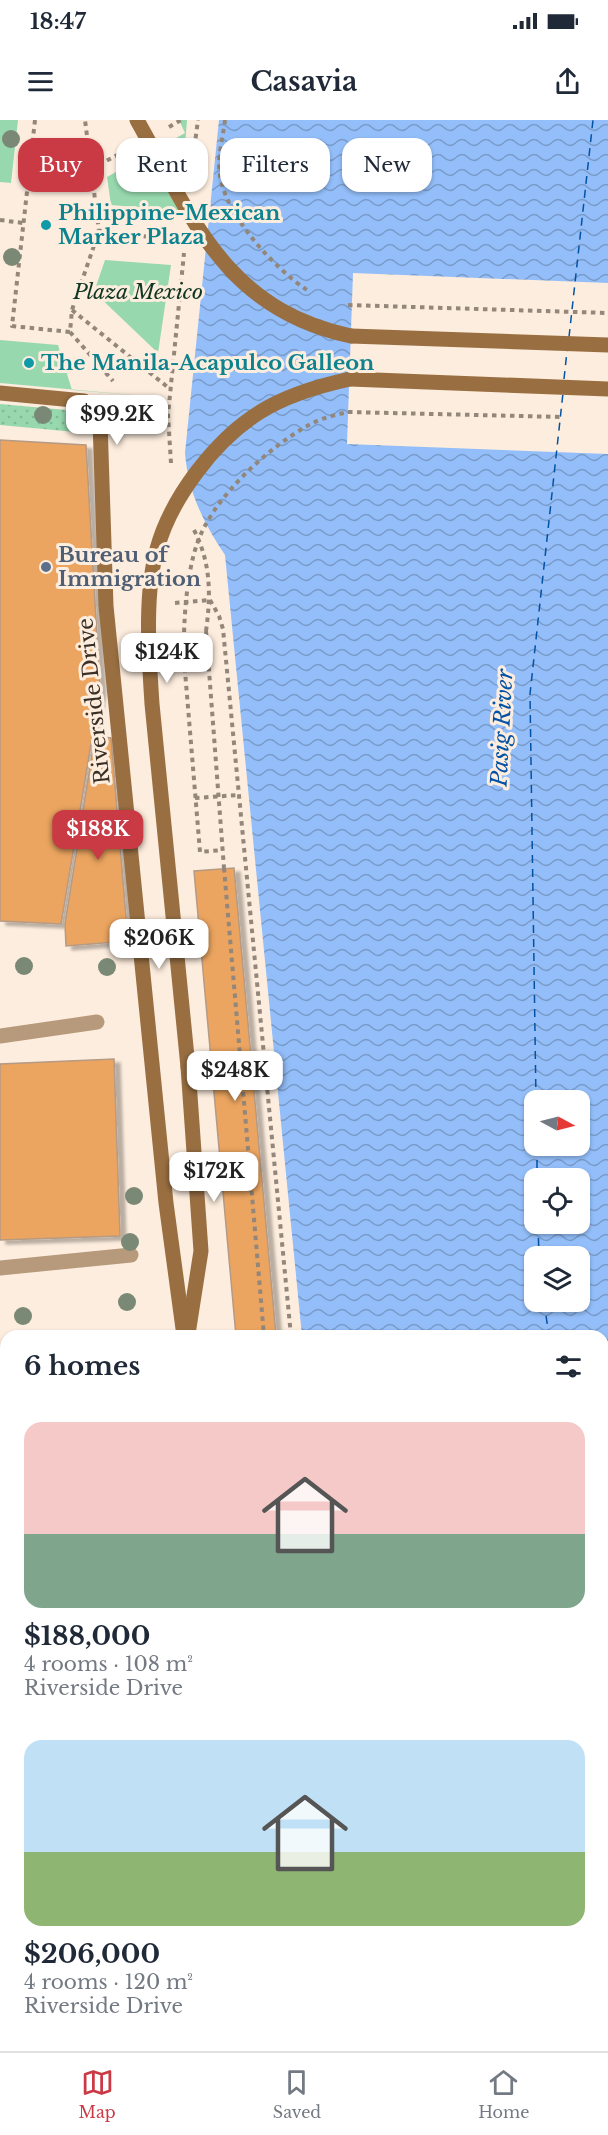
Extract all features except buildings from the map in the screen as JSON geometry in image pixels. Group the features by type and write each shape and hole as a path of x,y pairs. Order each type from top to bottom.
{"street":[{"path":"137,120 188,213 221,262 251,291 291,318 324,331 351,336 608,345"},
{"path":"186,1330 201,1251 188,1067 153,716 149,647 157,550 170,514 192,477 217,449 259,412 309,388 350,379 608,389"},
{"name":"Riverside Drive","path":"0,393 84,401 94,410 100,421 106,606 166,1203 184,1330"}],"lane":[{"path":"0,1036 97,1022"},
{"path":"0,1268 131,1255"}],"path":[{"path":"34,120 12,326 70,332 113,381"},
{"path":"70,332 72,310 99,231 85,120"},
{"path":"225,120 219,166 220,178 230,202 255,239 286,276 316,296"},
{"path":"0,220 23,223"},
{"path":"99,231 185,241"},
{"path":"345,304 608,313"},
{"path":"72,310 170,389"},
{"path":"222,850 200,852 184,659 184,625 196,544 213,513 240,480 285,441 308,425 348,412 573,417"},
{"path":"263,1330 222,850 206,631 210,600 223,629 290,1330"},
{"path":"195,798 238,795"}],"green space":[{"path":"0,120 18,120 11,183 0,182"},
{"path":"179,120 187,120 186,138 176,138 185,133"},
{"path":"116,172 116,192 181,192 180,211 111,205 107,177"},
{"name":"Plaza Mexico","path":"105,260 171,265 158,353 94,292"},
{"name":"Plaza Mexico","path":"0,340 58,345 72,389 0,383"},
{"path":"72,389 145,396 72,390"},
{"path":"0,404 78,411 83,418 86,433 0,425"}],"water":[{"name":"Pasig River","path":"219,120 608,120 608,1330 301,1330 225,555 210,531 189,481 185,453"}],"pier":[{"path":"353,273 608,283 608,454 347,444"}],"ferry route":[{"path":"569,337 593,120"},
{"path":"564,379 567,351"},
{"path":"536,1090 530,694 563,393"},
{"path":"537,1156 537,1168"},
{"path":"538,1234 539,1246"},
{"path":"545,1312 548,1330"}],"place":[{"name":"Philippine-Mexican Marker Plaza","path":"46,225"},
{"name":"The Manila-Acapulco Galleon","path":"29,363"},
{"name":"Bureau of Immigration","path":"46,567"}]}
